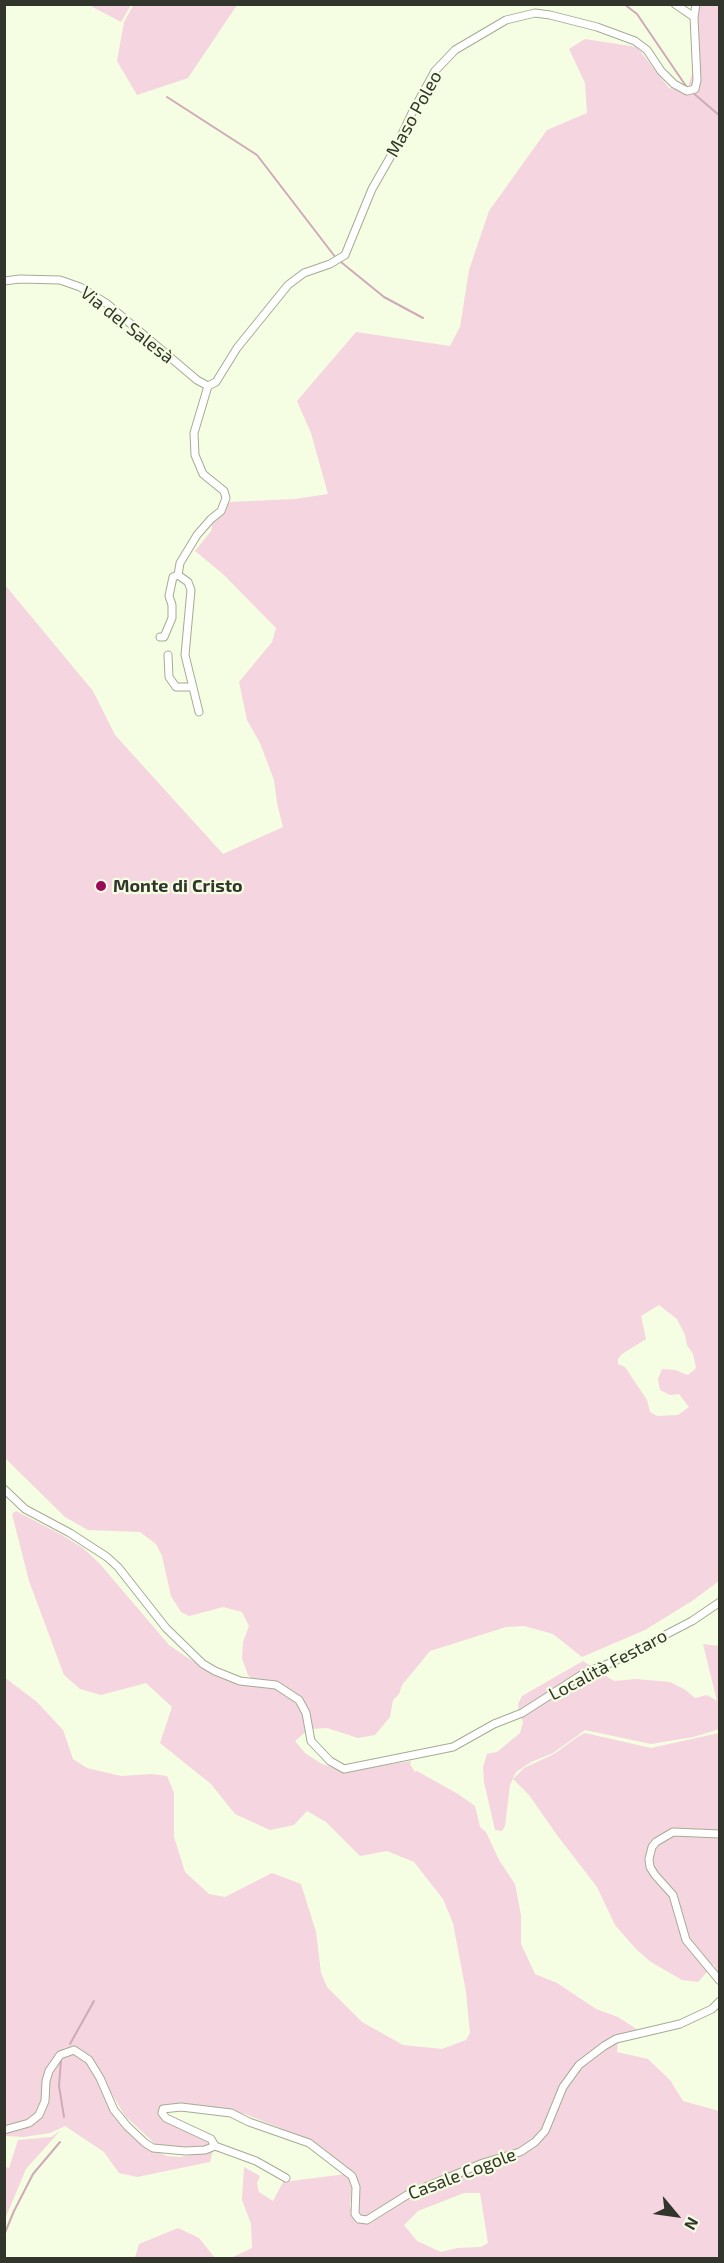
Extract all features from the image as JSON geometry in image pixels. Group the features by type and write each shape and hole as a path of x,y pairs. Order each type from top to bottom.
{"street":[{"path":"675,4 693,16"},
{"name":"Maso Poleo","path":"207,386 216,382 237,348 288,285 304,273 345,255 372,189 413,111 435,71 455,50 506,20 535,14 568,18 629,38 647,50 661,71 678,87 689,90 694,89 697,80 693,16 696,4"},
{"name":"Via del Salesà","path":"4,281 60,280 80,287 106,303 207,386"},
{"path":"160,637 164,637 172,618 169,596 173,578 178,574 180,563 194,538 221,511 226,498 224,491 203,474 195,455 194,433 207,386"},
{"path":"178,574 188,582 191,590 185,655 199,712"},
{"path":"168,655 170,677 176,687 193,687"},
{"name":"Località Festaro","path":"4,1489 25,1509 70,1533 107,1557 118,1567 166,1628 203,1664 234,1679 276,1685 299,1700 306,1713 311,1741 318,1751 340,1768 358,1767 418,1755 430,1750 453,1748 494,1724 522,1713 586,1672 613,1662 698,1617 720,1602"},
{"path":"720,1834 673,1832 656,1842 649,1859 650,1867 655,1875 673,1895 686,1940 720,1981"},
{"name":"Casale Cogole","path":"286,2178 256,2161 215,2146 211,2139 166,2118 162,2113 164,2109 181,2107 231,2113 249,2122 309,2142 352,2176 356,2187 355,2214 361,2220 370,2220 407,2195 483,2163 520,2152 535,2142 545,2131 556,2101 568,2079 579,2065 604,2046 616,2039 680,2024 712,2009 720,2001"},
{"name":"Casale Cogole","path":"4,2130 29,2123 39,2115 45,2101 46,2080 49,2072 60,2055 74,2050 89,2060 114,2110 145,2143 153,2148 185,2151 205,2150 215,2146"}],"shaded area":[{"path":"134,4 237,5 188,78 137,95 117,61 124,22"},
{"path":"89,5 131,5 121,22"},
{"path":"695,5 719,5 719,1581 645,1630 582,1657 553,1634 524,1626 506,1627 430,1651 402,1685 399,1694 393,1700 390,1717 375,1735 358,1738 327,1728 309,1729 295,1741 305,1753 322,1764 334,1768 379,1766 411,1761 410,1764 415,1772 417,1771 458,1794 475,1806 480,1827 486,1832 499,1860 515,1884 521,1915 521,1944 535,1974 557,1983 596,2009 618,2017 638,2030 616,2037 561,2086 539,2135 519,2150 482,2161 369,2217 359,2216 350,2170 310,2140 245,2114 181,2104 160,2114 207,2137 212,2149 181,2154 164,2152 125,2116 97,2069 79,2051 55,2058 38,2114 28,2122 4,2126 4,1677 37,1702 63,1730 73,1759 87,1768 121,1776 152,1774 167,1776 174,1793 174,1837 185,1872 209,1894 225,1897 272,1873 301,1884 316,1932 321,1973 327,1987 362,2022 403,2045 442,2049 466,2040 470,2033 466,1992 453,1923 443,1899 414,1862 387,1851 360,1856 326,1822 307,1811 294,1825 270,1830 235,1814 211,1784 160,1743 172,1707 146,1683 101,1695 80,1689 64,1675 29,1581 12,1514 16,1511 83,1548 100,1564 169,1645 213,1672 256,1682 248,1675 242,1658 243,1642 249,1626 242,1612 223,1607 189,1616 181,1612 171,1596 162,1556 156,1544 140,1532 88,1530 65,1517 5,1458 5,585 93,691 115,735 223,854 283,827 274,780 260,743 247,720 239,682 272,642 276,628 223,574 195,551 211,531 214,516 230,502 295,499 328,494 311,433 297,401 356,332 450,346 460,327 469,270 489,211 547,130 587,113 585,83 569,49 585,39 637,47 669,88 683,90 688,87 694,67","holes":["659,1305 677,1319 693,1354 696,1368 688,1375 675,1370 662,1369 658,1379 660,1390 670,1395 679,1394 689,1407 678,1415 657,1416 650,1412 647,1400 625,1367 618,1364 618,1359 646,1339 641,1316"]},
{"path":"703,1644 719,1646 720,1729 693,1737 651,1744 585,1730 553,1753 531,1762 516,1772 510,1785 505,1826 502,1831 495,1830 484,1782 483,1767 487,1754 497,1752 520,1733 523,1722 518,1704 522,1696 583,1661 614,1681 636,1679 670,1682 695,1698 707,1695 717,1701"},
{"path":"585,1733 651,1748 719,1733 719,1982 714,1964 698,1982 682,1980 651,1962 636,1949 615,1925 597,1887 529,1795 513,1779 524,1768 554,1754"},
{"path":"618,2042 617,2052 648,2059 670,2080 683,2101 719,2111 719,2258 231,2258 252,2248 251,2224 242,2200 244,2167 260,2176 257,2183 259,2192 273,2201 283,2182 346,2174 352,2184 350,2205 353,2218 362,2224 371,2223 409,2198 484,2167 521,2155 538,2145 548,2132 566,2088 592,2058","holes":["464,2193 480,2193 488,2243 481,2247 457,2248 441,2252 417,2241 404,2225 418,2211"]},
{"path":"73,2052 88,2061 110,2099 130,2126 157,2151 167,2156 181,2157 213,2151 210,2162 137,2177 119,2173 104,2152 65,2126 50,2133 24,2137 5,2136 5,2132 40,2116 47,2081 58,2060"},
{"path":"60,2131 26,2169 5,2219 5,2167 9,2168 18,2140 51,2137"},
{"path":"178,2228 199,2238 215,2258 135,2258 139,2244"}],"waterway":[{"path":"624,4 637,14 688,89"},
{"path":"692,92 720,116"},
{"path":"167,97 257,155 336,258 384,297 423,318"},
{"path":"70,2044 94,2001"},
{"path":"61,2060 59,2086 64,2117"},
{"path":"4,2235 33,2174 60,2142"}],"place":[{"name":"Monte di Cristo","path":"101,886"}]}
